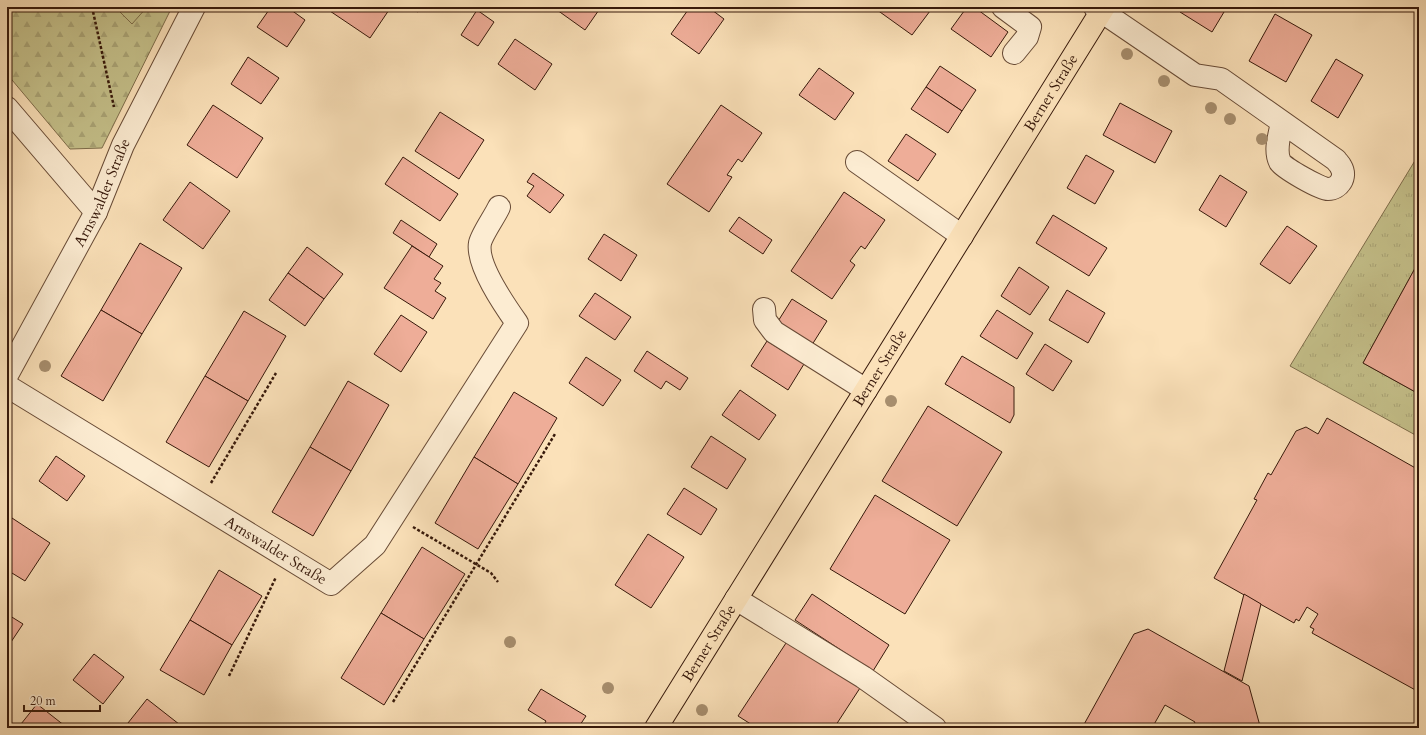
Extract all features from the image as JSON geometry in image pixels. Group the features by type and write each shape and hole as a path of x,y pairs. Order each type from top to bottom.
{"main road":[{"name":"Berner Straße","path":"656,728 962,236 1100,8"}],"street":[{"name":"Arnswalder Straße","path":"7,376 96,212 123,145 194,7"},
{"path":"1003,7 1030,27 1027,37 1014,53"},
{"path":"1100,8 1195,75 1221,79 1282,122"},
{"path":"7,108 96,212"},
{"path":"857,162 962,236"},
{"name":"Arnswalder Straße","path":"7,386 332,584 375,545 517,323 501,301 482,264 480,253 480,242 500,207"},
{"path":"764,309 765,320 774,332 866,390"},
{"path":"736,599 863,677 935,728"}],"path":[{"path":"92,7 123,145"},
{"path":"199,503 276,373"},
{"path":"393,702 555,434"},
{"path":"394,515 491,572 498,582"},
{"path":"228,676 286,557"}],"green space":[{"path":"7,7 172,7 102,148 70,149 7,74"},
{"path":"115,7 147,7 132,24"},
{"path":"1419,154 1419,261 1363,363 1419,394 1419,437 1290,366"}],"building":[{"path":"271,7 287,7 305,20 287,47 257,27"},
{"path":"324,7 391,7 370,38"},
{"path":"410,7 421,7 418,12"},
{"path":"558,7 601,7 585,30 557,10"},
{"path":"690,7 708,7 724,19 699,54 671,34"},
{"path":"873,7 933,7 912,35"},
{"path":"967,7 974,7 1008,32 991,57 951,29"},
{"path":"1184,7 1227,7 1212,32 1180,12"},
{"path":"477,10 494,22 478,46 461,35"},
{"path":"1275,14 1312,35 1286,82 1249,61"},
{"path":"515,39 552,64 535,90 498,64"},
{"path":"248,57 279,78 261,104 231,84"},
{"path":"1336,59 1363,75 1338,118 1311,101"},
{"path":"940,66 976,90 962,111 926,87"},
{"path":"819,68 854,93 835,120 799,95"},
{"path":"926,87 962,111 948,133 911,109"},
{"path":"1120,103 1172,131 1155,163 1103,135"},
{"path":"213,105 263,138 237,178 187,145"},
{"path":"721,105 762,133 742,162 738,159 727,175 732,177 709,212 667,184"},
{"path":"440,112 484,140 459,179 415,151"},
{"path":"906,134 936,154 918,181 888,161"},
{"path":"1086,155 1114,171 1095,204 1067,188"},
{"path":"403,157 458,194 440,221 385,184"},
{"path":"533,173 564,195 550,213 527,196 534,186 527,182"},
{"path":"1220,175 1247,192 1226,227 1199,210"},
{"path":"190,182 230,211 203,249 163,220"},
{"path":"844,192 885,220 865,249 861,246 850,261 855,265 832,299 791,271"},
{"path":"1053,215 1107,248 1089,276 1036,243"},
{"path":"739,217 772,240 763,254 729,231"},
{"path":"401,220 437,244 429,257 393,233"},
{"path":"1287,226 1317,246 1290,284 1260,264"},
{"path":"604,234 637,255 621,281 588,259"},
{"path":"140,243 182,268 142,334 101,310"},
{"path":"412,246 443,266 434,279 441,283 435,291 446,298 433,319 384,288"},
{"path":"307,247 343,274 324,299 288,273"},
{"path":"1419,261 1419,394 1363,363"},
{"path":"1019,267 1049,287 1030,315 1001,296"},
{"path":"288,273 324,299 305,326 269,300"},
{"path":"1067,290 1105,313 1088,343 1049,320"},
{"path":"595,293 631,317 615,340 579,316"},
{"path":"792,299 827,321 810,348 775,326"},
{"path":"101,310 142,334 103,401 61,376"},
{"path":"997,310 1033,333 1017,359 980,336"},
{"path":"244,311 286,336 248,401 205,376"},
{"path":"401,315 427,332 401,372 374,354"},
{"path":"767,341 804,364 788,390 751,366"},
{"path":"1045,344 1072,361 1053,391 1026,374"},
{"path":"647,351 688,378 680,390 666,381 661,389 634,371"},
{"path":"962,356 1014,387 1014,415 1010,423 945,384"},
{"path":"586,357 621,380 603,406 569,383"},
{"path":"205,376 248,401 209,467 166,442"},
{"path":"348,381 389,405 351,471 310,447"},
{"path":"740,390 776,415 759,440 722,415"},
{"path":"514,392 557,418 518,484 474,457"},
{"path":"928,406 1002,452 957,526 882,481"},
{"path":"1327,418 1419,470 1419,692 1312,633 1314,629 1310,627 1318,614 1307,607 1299,621 1296,619 1294,623 1214,578 1257,500 1254,499 1268,473 1271,475 1296,431 1306,427 1318,434"},
{"path":"711,436 746,459 727,489 691,467"},
{"path":"310,447 351,471 313,536 272,512"},
{"path":"56,456 85,476 67,501 39,481"},
{"path":"474,457 518,484 478,549 435,523"},
{"path":"684,488 717,509 701,535 667,514"},
{"path":"875,495 950,540 905,614 830,569"},
{"path":"12,518 50,543 25,581 7,570 7,526"},
{"path":"648,534 684,557 651,608 615,585"},
{"path":"422,547 465,574 424,639 381,613"},
{"path":"219,570 262,596 232,645 190,620"},
{"path":"812,594 889,645 873,671 795,620"},
{"path":"1244,594 1261,604 1242,681 1224,671"},
{"path":"381,613 424,639 384,705 341,678"},
{"path":"7,614 23,624 7,648"},
{"path":"190,620 232,645 204,695 160,670"},
{"path":"1148,629 1249,686 1260,726 1259,728 1192,728 1195,722 1165,705 1152,728 1082,728 1134,634"},
{"path":"788,640 860,688 834,728 757,728 738,716"},
{"path":"94,654 124,677 103,704 73,680"},
{"path":"541,689 586,716 578,728 542,728 546,721 528,710"},
{"path":"147,699 184,728 124,728"},
{"path":"37,704 65,726 63,728 27,728 21,724"}]}
